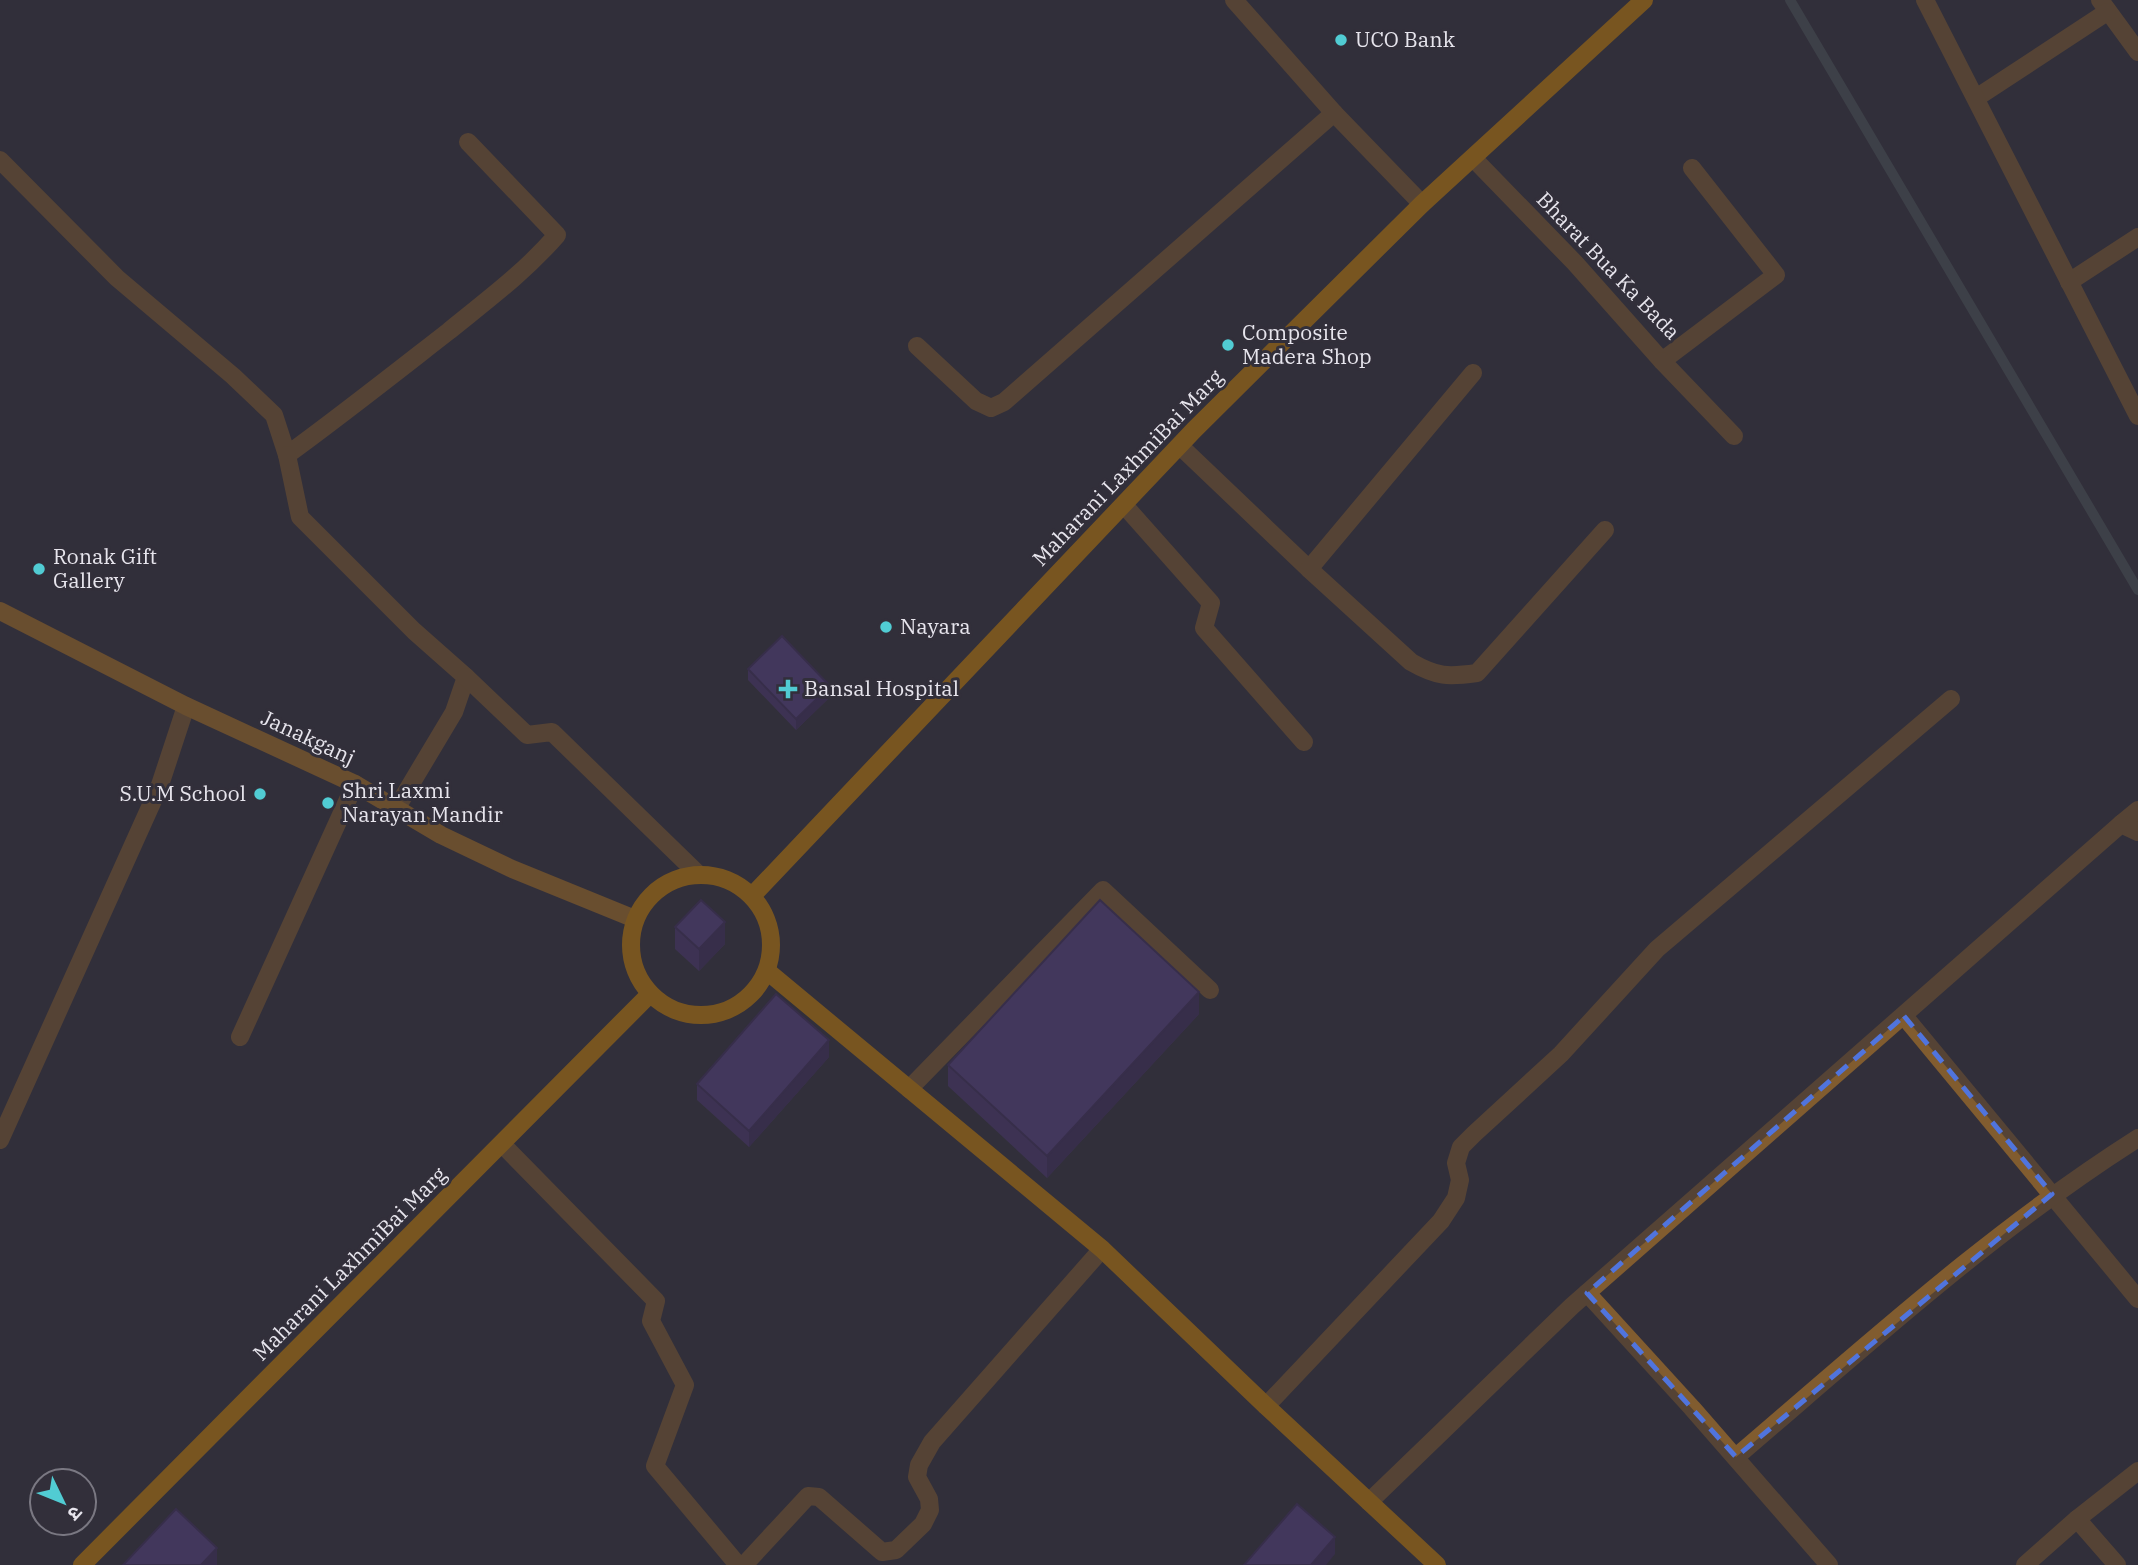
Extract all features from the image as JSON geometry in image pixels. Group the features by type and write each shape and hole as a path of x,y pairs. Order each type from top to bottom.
{"main road":[{"name":"Maharani LaxhmiBai Marg","path":"752,896 1180,446 1422,204 1644,0"},
{"name":"Janakganj","path":"0,611 186,706 355,785 441,835 510,868 635,919"},
{"path":"698,874 718,876 736,884 752,896 764,912 770,931 771,951 767,971 757,988 743,1002 724,1011 705,1015 685,1013 666,1006 650,994 639,978 632,959 631,939 635,919 646,902 660,888 678,878 698,874"},
{"path":"767,971 1102,1249 1437,1565"},
{"name":"Maharani LaxhmiBai Marg","path":"82,1565 650,994"}],"street":[{"path":"1234,0 1334,113 1422,204"},
{"path":"1925,0 2138,416"},
{"path":"1976,99 2103,6 2131,29 2138,52"},
{"path":"917,346 976,401 991,408 1003,402 1334,113"},
{"path":"287,455 350,409 509,283 536,259 557,235 468,142"},
{"name":"Bharat Bua Ka Bada","path":"1473,158 1575,263 1662,361 1776,275 1692,169"},
{"path":"0,160 117,278 233,376 274,415 287,455 300,517 414,631 527,735 552,732 698,874"},
{"path":"2069,282 2138,237"},
{"path":"1662,361 1734,436"},
{"path":"1309,569 1474,373"},
{"path":"1180,446 1411,662 1429,673 1446,677 1477,673 1605,530"},
{"path":"1124,505 1211,603 1203,628 1304,742"},
{"path":"396,809 454,712 466,677"},
{"path":"1266,1406 1441,1221 1456,1198 1460,1180 1456,1163 1461,1147 1561,1054 1657,949 1951,699"},
{"path":"0,1140 160,785 186,706"},
{"path":"240,1037 355,785"},
{"path":"1369,1502 1587,1293 1814,1091 1904,1016 2138,810"},
{"path":"2121,824 2138,832"},
{"path":"909,1089 1103,890 1210,990"},
{"path":"1904,1016 2138,1299"},
{"path":"1736,1457 1950,1275 2052,1194 2138,1138"},
{"path":"502,1144 656,1301 651,1321 685,1385 655,1466 738,1565"},
{"path":"744,1565 808,1496 819,1497 882,1552 896,1550 923,1524 930,1510 929,1499 917,1477 919,1465 932,1442 1102,1249"},
{"path":"1587,1293 1736,1457 1829,1565"},
{"path":"2025,1565 2077,1519 2138,1471"},
{"path":"2077,1519 2117,1565"}],"highlighted area":[{"path":"1904,1016 2052,1194 1736,1457 1587,1293"}],"building":[{"path":"782,636 830,686 796,719 748,669"},
{"path":"701,900 725,922 699,949 675,927"},
{"path":"1100,900 1199,992 1047,1156 948,1065"},
{"path":"776,994 829,1040 749,1131 697,1084"},
{"path":"1297,1504 1335,1537 1311,1565 1244,1565"},
{"path":"176,1509 217,1548 201,1565 123,1565"}],"waterway":[{"path":"1790,0 2138,590"}],"place":[{"name":"UCO Bank","path":"1341,40"},
{"name":"Composite Madera Shop","path":"1228,345"},
{"name":"Ronak Gift Gallery","path":"39,569"},
{"name":"Nayara","path":"886,627"},
{"name":"Bansal Hospital","path":"788,689"},
{"name":"S.U.M School","path":"260,794"},
{"name":"Shri Laxmi Narayan Mandir","path":"328,803"}]}
